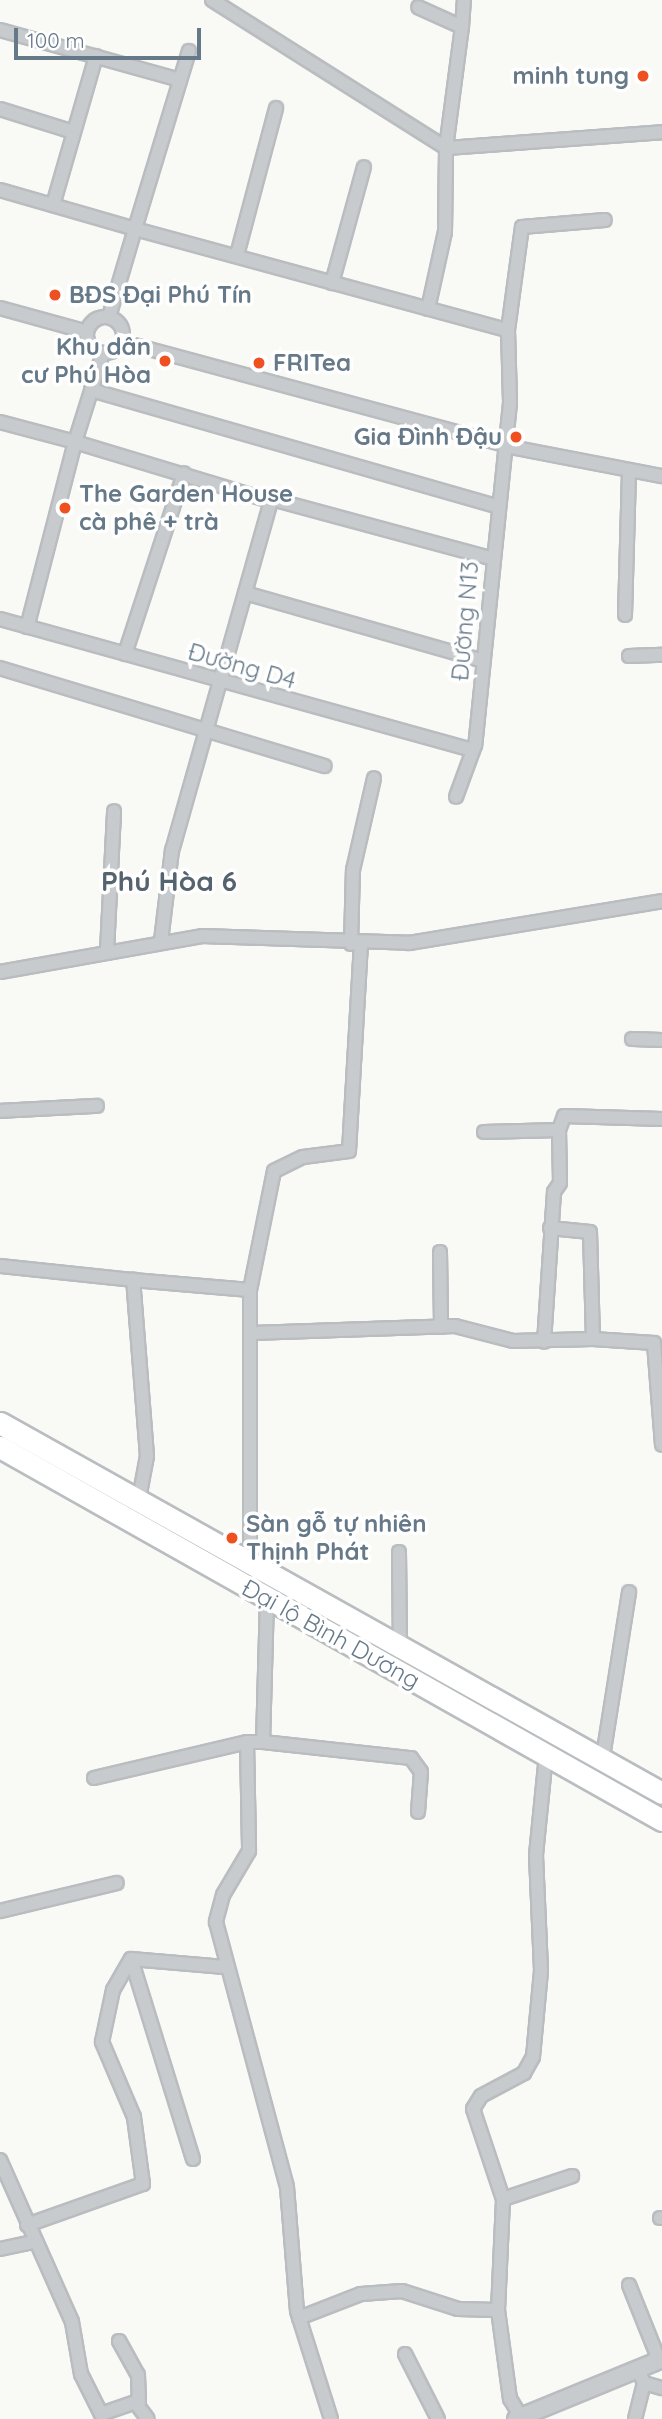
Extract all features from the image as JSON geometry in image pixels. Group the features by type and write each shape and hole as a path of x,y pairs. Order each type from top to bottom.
{"highway":[{"name":"Đại lộ Bình Dương","path":"0,1423 138,1504 602,1764 662,1793"},
{"name":"Đại lộ Bình Dương","path":"0,1447 662,1820"}],"street":[{"path":"212,0 446,148 662,132"},
{"path":"428,309 445,232 446,148 464,0"},
{"path":"418,7 462,27"},
{"path":"0,30 180,80"},
{"path":"109,317 189,51"},
{"path":"53,205 96,56"},
{"path":"237,255 276,108"},
{"path":"0,109 74,132"},
{"path":"332,283 364,167"},
{"path":"0,190 508,330"},
{"name":"Đường N13","path":"456,797 473,750 484,661 491,558 506,446 508,330 522,227 605,220"},
{"path":"0,308 87,332"},
{"path":"87,332 96,319 109,317 122,326 123,342"},
{"path":"87,332 91,346 103,353"},
{"path":"27,627 75,442 103,353 123,342 506,446 662,476"},
{"path":"91,390 498,507"},
{"path":"0,422 491,558"},
{"path":"625,615 628,470"},
{"path":"125,654 184,474"},
{"path":"160,941 172,850 245,593 268,498"},
{"path":"245,593 484,661"},
{"name":"Đường D4","path":"0,619 473,750"},
{"path":"629,656 662,655"},
{"path":"0,668 204,733 325,766"},
{"path":"250,1567 250,1290 274,1171 303,1157 349,1151 356,944 353,870 374,778"},
{"path":"107,951 114,811"},
{"path":"0,972 160,941 202,936 356,944 409,943 662,901"},
{"path":"632,1039 662,1040"},
{"path":"0,1111 97,1106"},
{"path":"544,1342 550,1228 560,1184 559,1130 564,1116 662,1119"},
{"path":"484,1132 559,1130"},
{"path":"550,1228 590,1231 593,1339"},
{"path":"440,1252 441,1327"},
{"path":"0,1266 250,1290"},
{"path":"133,1280 147,1457 138,1504"},
{"path":"252,1333 441,1327 544,1342 593,1339 654,1343 662,1445"},
{"path":"399,1552 400,1651"},
{"path":"602,1764 629,1592"},
{"path":"262,1742 267,1599"},
{"path":"247,1742 248,1851 223,1895 216,1922 225,1967 289,2195 299,2318 331,2419"},
{"path":"94,1778 206,1746 262,1742 411,1758 421,1772 418,1812"},
{"path":"546,1755 536,1855 541,1970 533,2057 524,2073 481,2096 473,2109 503,2199 498,2310 510,2399 518,2418 641,2376 660,2360 629,2285"},
{"path":"0,1912 117,1884"},
{"path":"131,1959 225,1967"},
{"path":"131,1959 193,2159"},
{"path":"27,2225 144,2183 134,2117 102,2042 113,1990 131,1959"},
{"path":"0,2160 32,2242 72,2322 81,2374 98,2416 139,2403"},
{"path":"503,2199 572,2176"},
{"path":"0,2249 32,2242"},
{"path":"299,2318 361,2294 402,2291 458,2309 498,2310"},
{"path":"119,2342 138,2375 139,2403 148,2419"},
{"path":"405,2354 438,2419"},
{"path":"641,2376 662,2388"},
{"path":"635,2419 641,2376"}],"place":[{"name":"minh tung","path":"643,76"},
{"name":"BĐS Đại Phú Tín","path":"55,295"},
{"name":"Khu dân cư Phú Hòa","path":"165,361"},
{"name":"FRITea","path":"259,363"},
{"name":"Gia Đình Đậu","path":"516,437"},
{"name":"The Garden House cà phê + trà","path":"65,508"},
{"name":"Sàn gỗ tự nhiên Thịnh Phát","path":"232,1538"}],"district":[{"name":"Phú Hòa 6","path":"169,881"}]}
